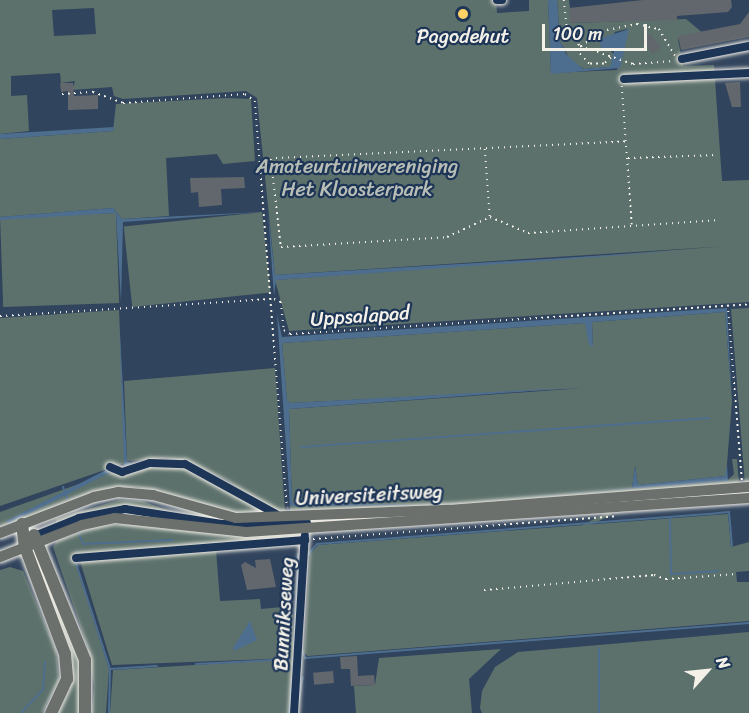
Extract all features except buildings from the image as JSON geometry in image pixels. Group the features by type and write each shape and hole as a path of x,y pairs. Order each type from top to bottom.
{"highway":[{"path":"22,524 25,547 65,654 67,679 51,713"},
{"path":"36,538 85,660 85,713"}],"main road":[{"name":"Universiteitsweg","path":"305,527 747,489"},
{"name":"Universiteitsweg","path":"0,533 94,497 128,492 153,495 213,515 288,521 305,527 749,498"},
{"name":"Universiteitsweg","path":"0,557 25,547 36,538 115,518 222,532 288,521"},
{"path":"22,524 36,538"}],"street":[{"path":"497,0 502,0"},
{"path":"679,60 749,46"},
{"path":"624,79 749,73"},
{"path":"110,467 122,472 150,463 184,464 203,471 288,521"},
{"path":"76,558 305,527"},
{"name":"Bunnikseweg","path":"294,713 305,527"}],"path":[{"path":"564,0 567,30 579,46 623,61 654,66 679,60 668,38 649,25 612,27 579,46 577,56 582,61 604,64 612,58"},
{"path":"624,79 625,142 632,225"},
{"path":"62,94 93,92 123,103 252,96 274,298 288,521"},
{"path":"625,142 271,159 281,247 447,237 490,217 528,233 720,220"},
{"path":"485,148 490,217"},
{"path":"627,158 715,155"},
{"path":"0,316 274,298"},
{"name":"Uppsalapad","path":"274,298 281,302 284,330 290,334 749,304"},
{"path":"728,305 747,489"},
{"path":"305,527 626,516"},
{"path":"484,590 654,575 666,579 737,574"}],"green space":[{"name":"Amateurtuinvereniging Het Kloosterpark","path":"0,0 496,0 497,13 529,11 529,0 548,0 551,73 617,70 627,29 615,32 608,48 616,57 610,67 584,69 570,60 560,41 557,0 569,0 572,23 686,19 704,34 678,39 683,66 714,65 722,181 749,180 749,302 289,331 275,280 728,246 275,275 257,98 246,91 123,99 114,96 112,87 72,90 75,81 61,83 60,73 11,76 11,96 27,95 29,131 0,134","holes":["94,8 96,34 54,36 52,10"]},
{"path":"227,98 251,99 255,161 223,164 217,154 166,158 169,216 122,219 113,208 0,217 0,139 113,131 116,104"},
{"path":"262,212 270,293 132,307 124,227"},
{"path":"116,213 119,303 3,307 0,217"},
{"path":"749,308 749,483 745,484 731,309"},
{"path":"119,310 125,463 0,506 0,318"},
{"path":"725,312 732,401 726,476 638,485 635,466 632,488 728,480 734,474 732,459 737,459 739,484 629,496 291,513 290,506 433,505 292,503 289,409 584,388 291,403 287,401 282,343 585,323 593,346 592,322"},
{"path":"275,368 285,512 269,509 227,480 188,462 166,458 127,461 124,381"},
{"path":"151,466 185,468 270,514 238,515 138,487 117,487 0,527 0,512 110,473"},
{"path":"119,500 142,501 177,514 131,507 57,524 55,519"},
{"path":"610,511 612,515 346,650 344,646"},
{"path":"728,514 731,547 749,542 749,571 736,572 737,582 749,582 749,621 308,656 304,653 310,554 318,545"},
{"path":"142,523 294,532 301,539 73,555 109,669 106,713 92,713 94,686 88,648 53,547 57,541 98,526"},
{"path":"216,550 220,601 260,599 261,609 293,606 293,658 112,665 80,561"},
{"path":"40,561 82,667 82,713 58,713 70,689 72,665 35,563"},
{"path":"10,567 23,571 56,650 59,680 42,713 0,713 0,570"},
{"path":"749,632 749,713 482,713 480,708 482,691 495,667 518,652"},
{"path":"501,649 469,679 472,713 356,713 354,686 375,685 379,658"},
{"path":"293,659 288,713 110,713 113,670"}],"water":[{"path":"548,0 557,0 560,41 566,54 583,69 610,67 614,51 601,48 599,39 629,29 620,68 551,74"},
{"path":"114,127 113,131 0,139 0,134"},
{"path":"113,208 122,219 262,212 123,222 121,303 116,213 0,220 0,217"},
{"path":"268,212 275,275 695,250 276,280 274,296"},
{"path":"727,308 732,401 725,312 592,322 593,346 589,345 585,323 282,343 287,401 291,403 584,387 289,409 292,503 433,505 290,506 277,314 282,337"},
{"path":"119,316 127,461 132,464 124,467"},
{"path":"709,417 710,419 299,448 302,446"},
{"path":"727,464 728,481 438,504 632,488 635,466 638,485 725,476"},
{"path":"108,469 110,473 8,524 6,521"},
{"path":"250,621 257,640 234,651 233,648"}],"waterway":[{"path":"63,487 67,498"},
{"path":"308,555 317,544 729,512 732,546"},
{"path":"670,517 671,574 718,571"},
{"path":"79,534 83,544 173,540"},
{"path":"294,650 298,554"},
{"path":"76,563 110,669 109,713"},
{"path":"302,650 305,658 749,623"},
{"path":"599,648 599,713"},
{"path":"196,664 294,659"},
{"path":"21,713 43,689 45,662"},
{"path":"110,669 157,666"},
{"path":"298,707 303,677"},
{"path":"289,713 292,679"}],"place":[{"name":"Pagodehut","path":"463,14"}]}
